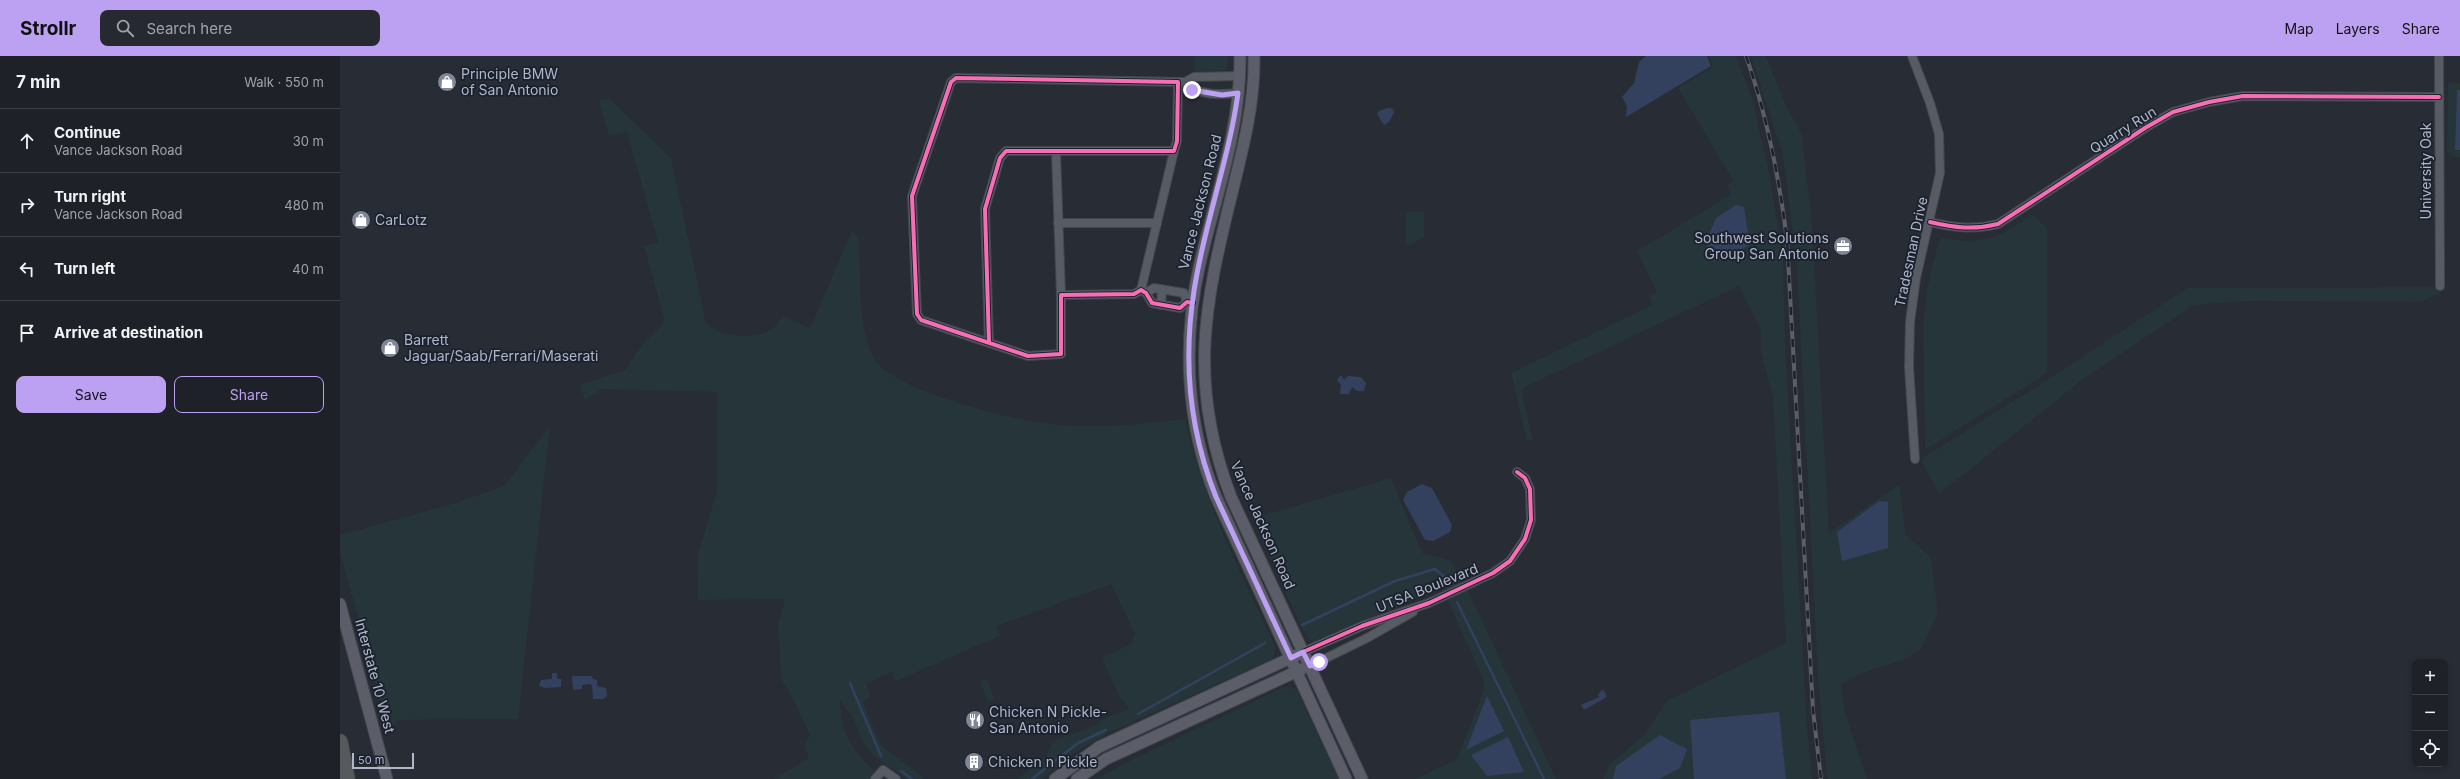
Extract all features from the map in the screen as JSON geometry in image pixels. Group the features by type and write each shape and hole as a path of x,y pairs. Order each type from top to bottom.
{"highway":[{"path":"340,742 347,779"}],"main road":[{"name":"Vance Jackson Road","path":"1240,56 1240,76 1234,128 1190,303 1189,369 1192,408 1206,472 1346,779"},
{"name":"Vance Jackson Road","path":"1254,56 1252,99 1247,128 1210,291 1204,368 1206,406 1219,466 1231,497 1362,779"},
{"name":"Interstate 10 West","path":"340,604 387,779"},
{"name":"UTSA Boulevard","path":"1055,779 1099,747 1303,652"},
{"name":"UTSA Boulevard","path":"1077,779 1106,759 1310,666"}],"street":[{"name":"Tradesman Drive","path":"1912,56 1930,103 1939,134 1940,173 1916,278 1910,322 1909,367 1916,459"},
{"name":"University Oak","path":"2439,56 2440,286"},
{"path":"1056,152 1061,295 1061,354 1028,356 921,320 917,314 912,196 951,82 956,78 1181,82 1194,77 1207,78 1240,76"},
{"path":"1206,92 1207,78"},
{"path":"1181,82 1192,90 1222,95 1238,93"},
{"path":"1061,295 1134,294 1144,292 1154,288 1184,293 1190,303 1180,308 1160,305 1152,303 1144,292 1157,224 1177,141 1181,82"},
{"name":"Quarry Run","path":"1930,222 1957,228 1979,229 1998,224 2145,128 2173,112 2209,102 2243,96 2439,96"},
{"path":"989,343 985,209 1000,158 1006,151 1174,151"},
{"path":"1058,223 1157,224"},
{"path":"1160,305 1162,290"},
{"name":"UTSA Boulevard","path":"1303,652 1362,626 1429,602 1493,573 1510,561 1525,539 1531,520 1530,489 1525,478 1517,472"},
{"name":"UTSA Boulevard","path":"1310,666 1367,638 1429,602"},
{"path":"875,779 883,770 896,779"}],"shaded area":[{"path":"1195,56 1228,56 1227,70 1195,73"},
{"path":"1709,56 1736,56 1752,98 1769,172 1783,258 1785,343 1807,726 1812,779 1603,779 1609,765 1646,733 1666,701 1786,643 1773,398 1761,352 1761,330 1739,286 1521,389 1533,440 1527,441 1511,373 1652,305 1649,297 1657,293 1637,251 1731,195 1727,185 1734,182 1678,88 1713,67"},
{"path":"1751,56 1766,56 1783,99 1802,135 1812,226 1829,533 1899,485 1906,535 1931,558 1938,613 1921,649 1901,661 1862,673 1841,684 1844,709 1867,779 1828,779 1826,767 1818,678 1797,268 1783,155"},
{"path":"2448,82 2460,83 2460,157 2454,157 2447,152"},
{"path":"610,99 671,158 706,323 712,328 728,335 757,335 773,328 783,316 810,328 852,231 859,238 861,301 865,333 875,360 887,372 932,394 961,404 1019,419 1043,423 1077,426 1108,426 1185,419 1212,507 1276,648 1273,659 1108,733 1077,751 1042,779 1018,779 1047,755 1053,741 1095,726 1101,720 1129,708 1119,696 1102,658 1131,644 1135,634 1111,584 997,626 1000,636 896,681 892,672 866,684 871,697 863,702 881,745 925,779 906,779 874,756 864,744 854,720 840,701 843,726 852,745 865,762 884,779 774,779 809,758 804,746 810,735 789,691 781,680 778,625 785,599 698,600 697,557 717,491 717,392 601,389 585,400 580,385 625,370 642,345 665,322 644,246 658,242 627,132 609,136 599,101"},
{"path":"1406,212 1424,212 1424,237 1406,247"},
{"path":"2033,214 2047,229 2047,373 1925,450 1923,324 1928,285 1938,244 1942,238 1969,241 1990,237 2011,228"},
{"path":"2451,287 2421,302 2248,301 2194,305 2082,380 1939,494 1922,463 1924,457 2052,377 2187,288"},
{"path":"550,426 518,719 397,720 389,731 340,552 340,535 452,504 504,486"},
{"path":"1391,478 1422,553 1450,560 1471,597 1555,777 1558,779 1415,779 1457,759 1484,690 1483,679 1442,588 1313,642 1306,637 1257,531 1261,516"},
{"path":"987,679 995,700 988,702 980,681"},
{"path":"1286,686 1296,689 1339,779 1096,779 1137,757"}],"water":[{"path":"1646,56 1707,56 1711,66 1626,117 1627,106 1622,97 1634,83 1639,62"},
{"path":"2457,90 2460,90 2460,150 2455,150"},
{"path":"1388,108 1393,109 1394,113 1389,122 1384,125 1377,114 1379,111"},
{"path":"1736,205 1744,207 1750,245 1714,262 1706,242 1716,218"},
{"path":"1341,375 1344,380 1348,376 1361,377 1366,383 1364,391 1357,391 1352,387 1349,394 1340,394 1341,385 1337,380"},
{"path":"1422,484 1432,488 1452,525 1450,532 1433,541 1425,540 1403,500 1407,492"},
{"path":"1879,501 1888,502 1888,548 1842,561 1837,532"},
{"path":"552,673 557,673 557,679 561,679 561,687 545,688 539,686 541,680 552,679"},
{"path":"572,676 592,676 593,679 597,680 597,686 606,688 607,696 603,699 593,699 592,686 590,684 582,685 582,689 573,690"},
{"path":"1603,689 1607,697 1584,710 1581,705 1599,697 1598,694"},
{"path":"1487,696 1504,731 1466,750"},
{"path":"1779,712 1786,779 1694,779 1690,720"},
{"path":"1660,735 1687,749 1680,768 1659,779 1613,779 1616,766"},
{"path":"1508,737 1524,772 1487,776 1471,755"}],"waterway":[{"path":"1302,625 1395,581 1435,569 1448,580"},
{"path":"1457,602 1544,779"},
{"path":"1138,714 1265,643"},
{"path":"850,683 881,756"},
{"path":"1032,779 1078,743 1106,730"},
{"path":"901,771 912,779"}],"railway":[{"path":"1746,56 1760,101 1771,146 1787,240 1813,710 1821,779"}],"cycle path":[{"path":"989,343 985,209 1000,158 1006,151 1174,151 1177,141 1178,82 956,78 951,82 912,196 917,314 921,320 1028,356 1061,354 1061,295 1134,294 1141,290 1146,293 1152,303 1180,308 1187,302 1193,303"},
{"path":"1930,222 1964,228 1998,224 2145,128 2173,112 2209,102 2243,96 2439,97"},
{"path":"1303,652 1362,626 1429,603 1493,573 1510,561 1525,539 1531,520 1530,489 1525,478 1517,472"}],"place":[{"name":"Principle BMW of San Antonio","path":"447,82"},
{"name":"CarLotz","path":"361,220"},
{"name":"Southwest Solutions Group San Antonio","path":"1843,246"},
{"name":"Barrett Jaguar/Saab/Ferrari/Maserati","path":"390,348"},
{"name":"Chicken N Pickle- San Antonio","path":"975,720"},
{"name":"Chicken n Pickle","path":"974,762"}],"route":[{"path":"1192,90 1222,95 1238,93 1234,128 1200,264 1194,291 1190,325 1189,369 1192,408 1199,444 1206,472 1216,497 1291,658 1303,652 1310,666 1319,662"}]}
